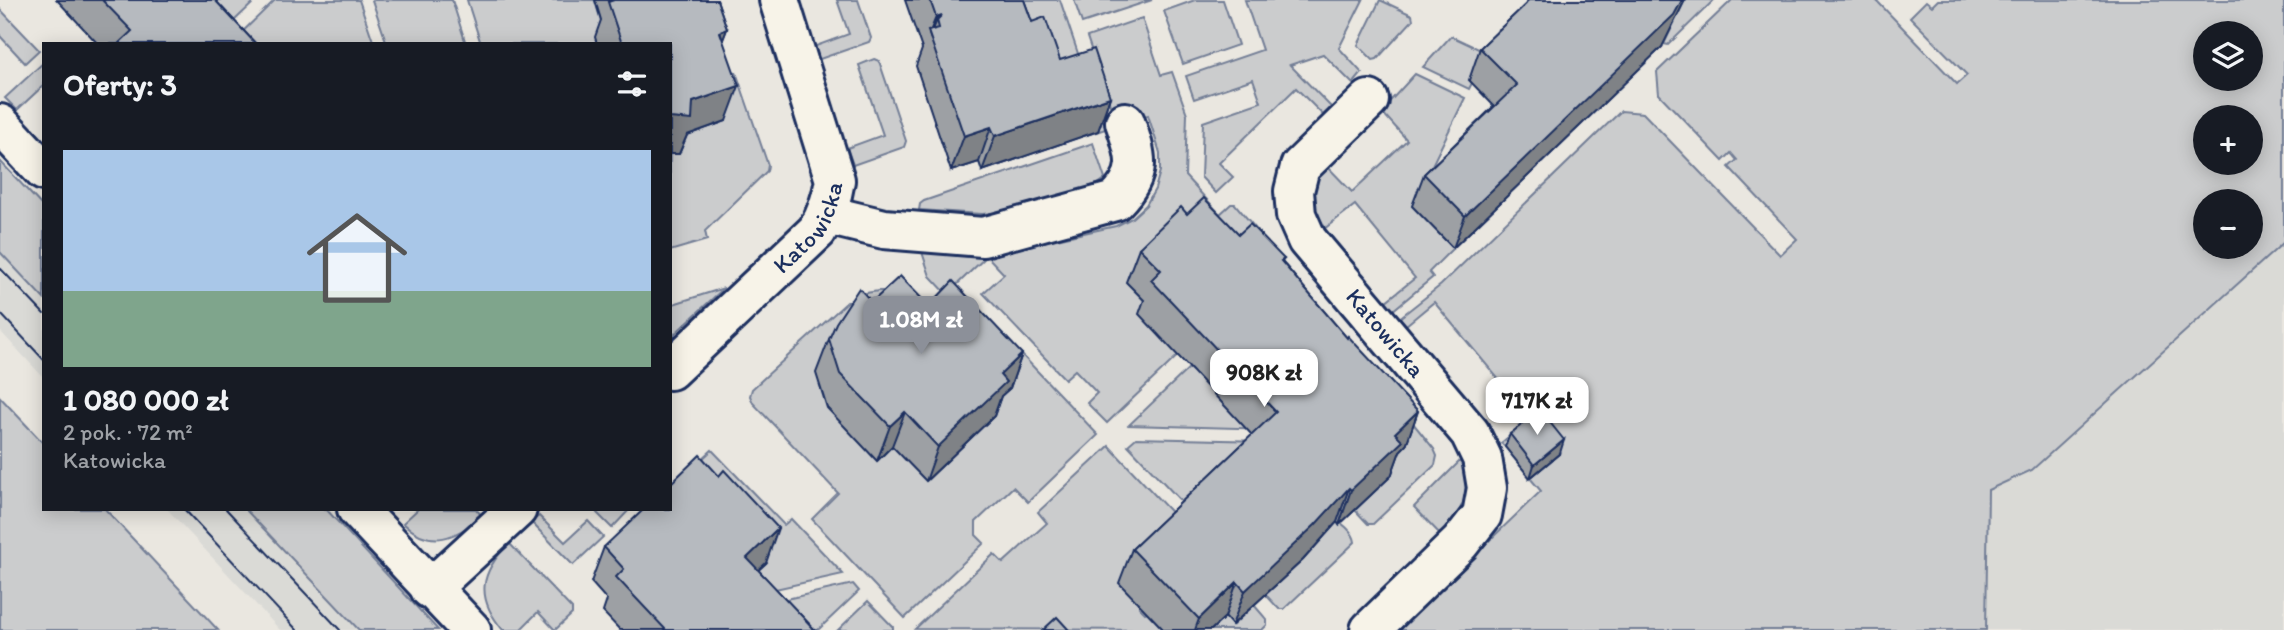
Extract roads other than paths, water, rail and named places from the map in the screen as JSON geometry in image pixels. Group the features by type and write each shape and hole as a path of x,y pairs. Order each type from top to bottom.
{"street":[{"name":"Katowicka","path":"672,368 817,231 827,215 835,180 779,0"},
{"name":"Katowicka","path":"1369,100 1300,167 1294,191 1296,215 1307,240 1470,433 1482,458 1487,488 1482,515 1460,544 1370,630"},
{"path":"827,215 884,229 984,237 1115,201 1130,186 1136,166 1134,147 1125,122"},
{"path":"0,124 42,169"},
{"path":"358,511 471,630"},
{"path":"430,589 515,511"}],"tram line":[{"path":"0,268 42,312"},
{"path":"0,313 42,358"},
{"path":"186,511 297,630"},
{"path":"228,511 340,630"}]}
